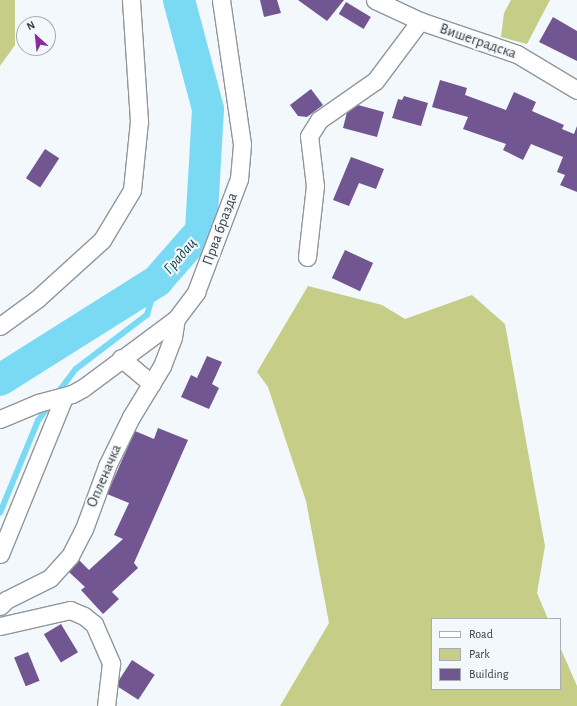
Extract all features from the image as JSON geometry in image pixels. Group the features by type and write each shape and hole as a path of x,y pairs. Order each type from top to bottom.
{"street":[{"path":"0,326 37,299 102,240 132,190 140,121 131,0"},
{"name":"Прва бразда","path":"0,419 38,403 64,397 82,388 176,319 196,292 238,179 242,144 221,0"},
{"name":"Вишеградска","path":"374,0 420,21 518,54 577,90"},
{"path":"307,257 316,186 309,136 319,120 375,81 420,21"},
{"name":"Опленачка","path":"0,606 10,597 50,578 70,556 84,529 107,466 131,417 152,384 173,337 176,319"},
{"path":"121,358 152,384"},
{"path":"0,554 64,397"},
{"path":"0,626 70,610 84,616 94,624 111,663 106,706"}],"green space":[{"path":"0,0 15,0 15,45 0,66"},
{"path":"511,0 550,0 527,44 501,37 504,13"},
{"path":"308,286 382,305 405,319 472,295 505,324 545,546 537,593 548,618 431,618 431,690 561,690 561,649 577,686 577,706 280,706 329,623 306,501 268,387 257,372"}],"building":[{"path":"260,0 277,0 281,13 264,17"},
{"path":"298,0 344,0 327,21"},
{"path":"346,2 371,17 364,29 339,14"},
{"path":"553,17 577,31 577,61 539,42"},
{"path":"440,80 467,88 465,95 506,110 514,92 536,102 532,111 564,125 562,129 574,134 577,126 577,192 560,185 565,175 557,172 563,157 531,144 523,160 503,150 506,144 463,129 468,117 432,107"},
{"path":"311,89 323,105 307,117 298,116 290,105"},
{"path":"404,96 428,103 421,126 392,118 398,99 402,100"},
{"path":"358,105 384,112 377,137 343,128 347,112"},
{"path":"45,149 59,158 40,188 26,178"},
{"path":"351,157 384,169 376,189 359,183 349,206 333,200"},
{"path":"345,250 373,263 360,291 332,278"},
{"path":"207,356 222,362 212,384 219,388 209,409 181,397 191,375 197,378"},
{"path":"158,428 188,440 134,563 138,568 112,592 119,599 103,614 81,590 85,587 69,572 79,560 89,570 123,539 114,535 129,503 107,494 135,431 154,439"},
{"path":"61,624 78,652 61,663 44,634"},
{"path":"28,652 40,681 26,686 14,658"},
{"path":"132,660 155,675 138,700 116,685"}],"waterway":[{"name":"Градац","path":"0,380 157,281 201,231 208,109 179,0"},
{"path":"57,394 76,369 147,315 157,281"},
{"path":"0,513 38,421 50,404"}]}
